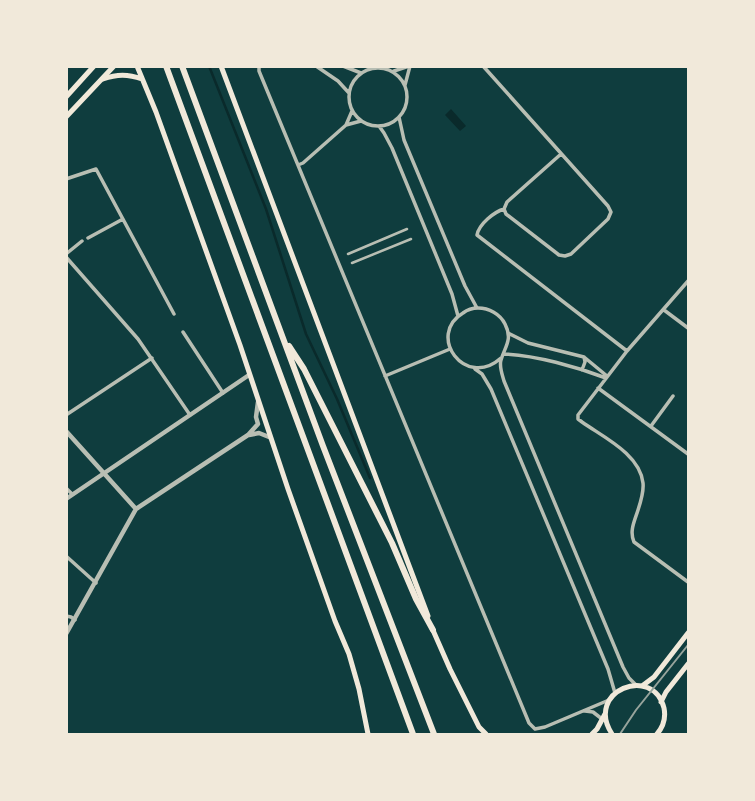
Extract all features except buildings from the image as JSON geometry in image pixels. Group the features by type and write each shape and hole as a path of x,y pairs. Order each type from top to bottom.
{"highway":[{"path":"182,67 434,734"},
{"path":"167,69 413,734"},
{"path":"282,336 304,369 433,631"}],"main road":[{"path":"66,97 93,66"},
{"path":"66,117 114,66"},
{"path":"137,66 236,333 269,437 349,654 368,734"},
{"path":"221,66 433,631 479,727 486,734"},
{"path":"103,79 122,74 142,79"},
{"path":"639,686 654,677 688,633"},
{"path":"662,702 666,692 688,664"},
{"path":"592,734 605,719 609,700 615,693 626,687 639,686 651,690 662,702 664,723 657,734"},
{"path":"605,719 612,734"}],"street":[{"path":"259,66 529,723 536,729 545,727 609,700"},
{"path":"316,66 338,81 349,93"},
{"path":"343,66 361,73"},
{"path":"393,72 410,66"},
{"path":"405,85 410,66"},
{"path":"483,66 611,212 608,219 565,257 509,217 504,209"},
{"path":"346,125 362,121 379,126 399,117 406,105 407,92 400,77 387,69 373,68 361,73 351,86 349,102 362,121"},
{"path":"298,165 346,125 352,110"},
{"path":"399,117 405,143 464,286 477,308"},
{"path":"379,126 392,148 452,294 458,316"},
{"path":"561,154 507,202 504,209 478,229 477,235 627,351"},
{"path":"66,179 96,169 174,314"},
{"path":"88,237 123,219"},
{"path":"348,254 407,229"},
{"path":"352,264 411,239"},
{"path":"82,241 66,256 138,339 190,415"},
{"path":"688,281 627,351 578,415 578,419 626,453 640,470 643,487 632,533 634,541 688,582"},
{"path":"615,693 608,670 491,389 482,374 465,365 450,349 448,332 458,316 467,310 488,309 504,323 508,344 500,367 504,381 623,667 629,678 639,686"},
{"path":"664,310 688,328"},
{"path":"183,332 223,393"},
{"path":"508,333 528,343 584,357 607,377"},
{"path":"385,376 450,349"},
{"path":"474,368 484,368 502,356 519,355 607,377"},
{"path":"582,369 584,357"},
{"path":"66,415 152,358"},
{"path":"66,499 249,375"},
{"path":"598,388 688,454"},
{"path":"650,426 673,396"},
{"path":"66,634 136,509 248,435 258,424 258,402"},
{"path":"66,430 136,509"},
{"path":"248,435 259,433 269,437"},
{"path":"66,488 72,495"},
{"path":"66,556 96,583"},
{"path":"66,616 75,620"},
{"path":"585,711 605,719"}],"water":[{"path":"451,109 466,126 460,131 445,115"}],"waterway":[{"path":"209,66 266,209 306,334 370,478"}],"tram line":[{"path":"620,734 688,645"}]}
